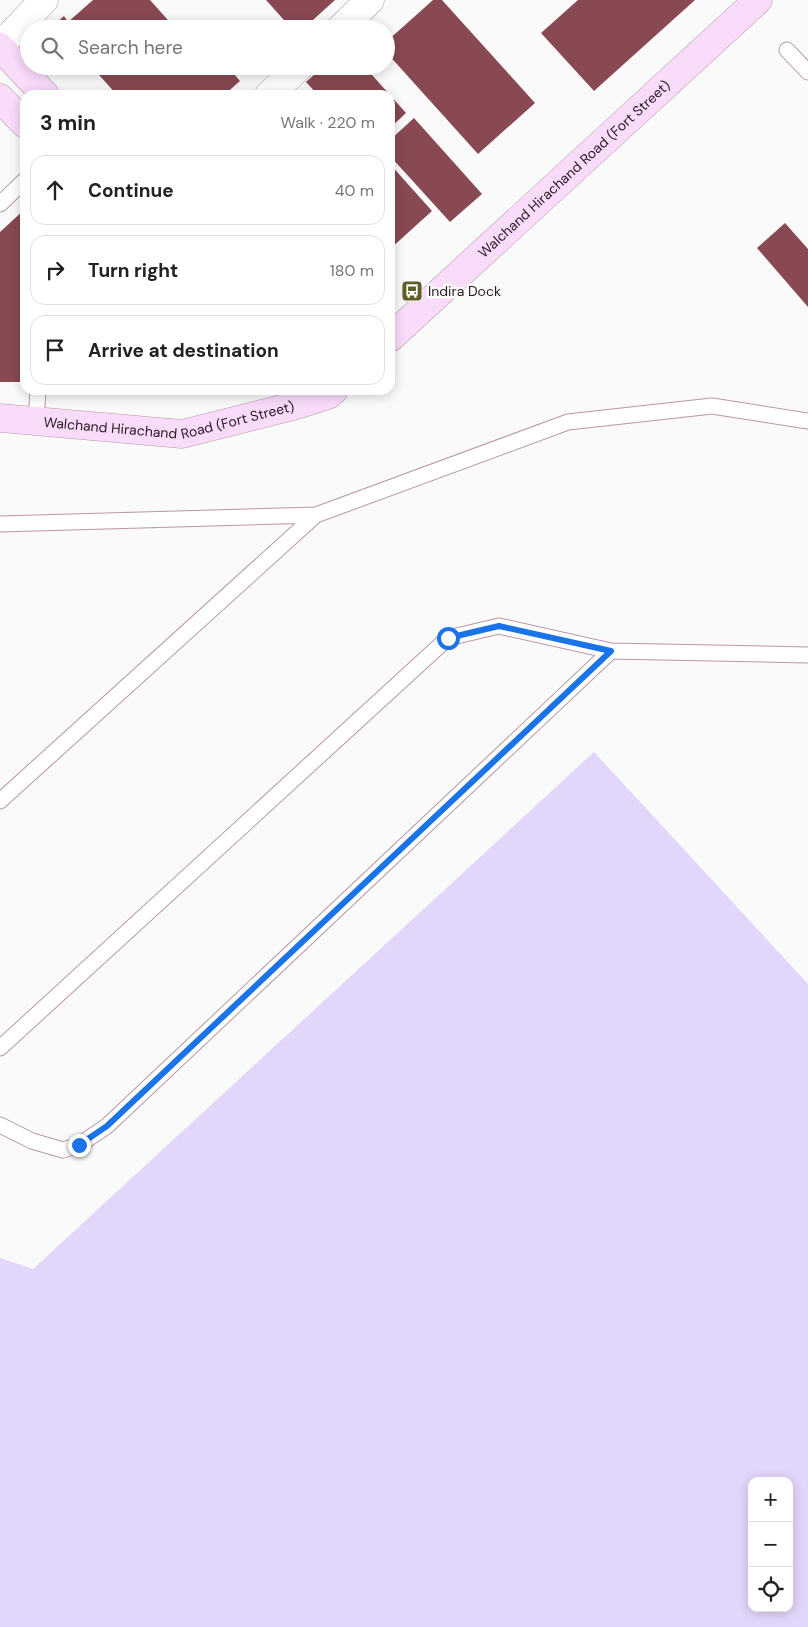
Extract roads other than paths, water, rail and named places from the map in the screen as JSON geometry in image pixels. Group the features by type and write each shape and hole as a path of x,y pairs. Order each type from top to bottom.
{"street":[{"path":"25,20 44,0"},
{"path":"349,20 370,0"},
{"name":"Walchand Hirachand Road (Fort Street)","path":"395,333 758,0"},
{"path":"20,25 0,46 20,68"},
{"path":"27,75 40,90"},
{"path":"274,90 290,75"},
{"path":"0,98 20,119"},
{"name":"Walchand Hirachand Road (Fort Street)","path":"0,418 182,434 289,398 308,395"}],"lane":[{"path":"787,50 808,72"},
{"path":"0,204 20,185"},
{"path":"36,421 38,395"},
{"path":"0,524 316,515 568,422 712,406 808,420"},
{"path":"0,801 316,515"},
{"path":"0,1048 448,638 499,626 611,651 808,655"},
{"path":"0,1126 32,1141 63,1150 79,1145 107,1126 611,651"}],"place":[{"name":"Indira Dock","path":"412,291"}]}
